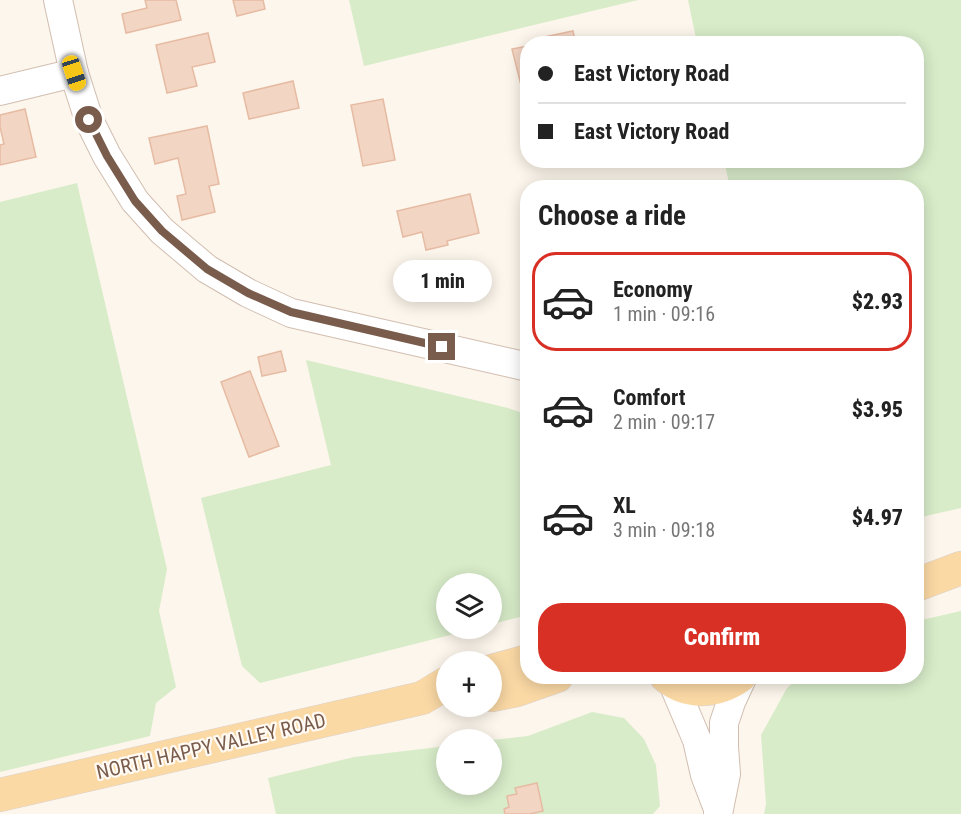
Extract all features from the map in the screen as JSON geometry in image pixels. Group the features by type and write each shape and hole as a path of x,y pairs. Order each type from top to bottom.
{"main road":[{"path":"924,564 961,563"},
{"path":"924,582 961,568"},
{"path":"502,668 520,662"},
{"path":"502,693 534,684"},
{"path":"681,684 690,688 710,689 729,684"},
{"name":"NORTH HAPPY VALLEY ROAD","path":"0,795 436,695"}],"street":[{"path":"58,0 74,73 89,120 107,156 135,201 162,231 207,269 248,293 291,312 520,365"},
{"path":"0,91 74,73"},
{"path":"671,684 697,740 705,775 718,811"},
{"path":"718,811 726,774 724,723 739,684"}],"green space":[{"path":"349,0 638,0 364,66"},
{"path":"688,0 961,0 961,508 924,516 924,180 728,180 726,168 924,168 924,36 696,36"},
{"path":"77,183 167,569 159,611 176,687 156,703 150,736 0,772 0,202"},
{"path":"306,360 520,412 520,617 502,622 502,573 436,573 436,639 260,683 242,666 201,498 331,465"},
{"path":"961,611 961,814 764,814 766,804 761,735 787,688 792,684 924,684 924,619"},
{"path":"592,712 624,718 644,739 656,765 660,806 653,814 276,814 268,778 354,757 436,747 436,795 502,795 502,739 528,736"}],"building":[{"path":"145,0 176,0 181,20 126,33 122,14 147,8"},
{"path":"233,0 263,0 265,9 237,16"},
{"path":"573,31 574,36 549,36"},
{"path":"208,33 215,62 192,67 197,86 167,93 156,45"},
{"path":"520,48 520,81 512,49"},
{"path":"293,81 299,108 249,119 243,93"},
{"path":"383,99 395,160 363,166 351,105"},
{"path":"25,109 36,157 0,165 0,145 4,144 0,115"},
{"path":"207,126 219,184 209,186 215,212 182,220 177,196 186,194 178,158 155,164 149,138"},
{"path":"470,194 479,233 447,241 448,245 426,250 422,232 403,237 397,211"},
{"path":"281,351 286,371 262,376 258,357"},
{"path":"250,371 279,446 249,457 221,382"},
{"path":"537,783 543,811 530,814 505,814 504,809 509,807 507,796 517,794 515,788"}],"route":[{"path":"89,120 107,156 135,201 162,231 207,269 248,293 291,312 442,347"}]}
